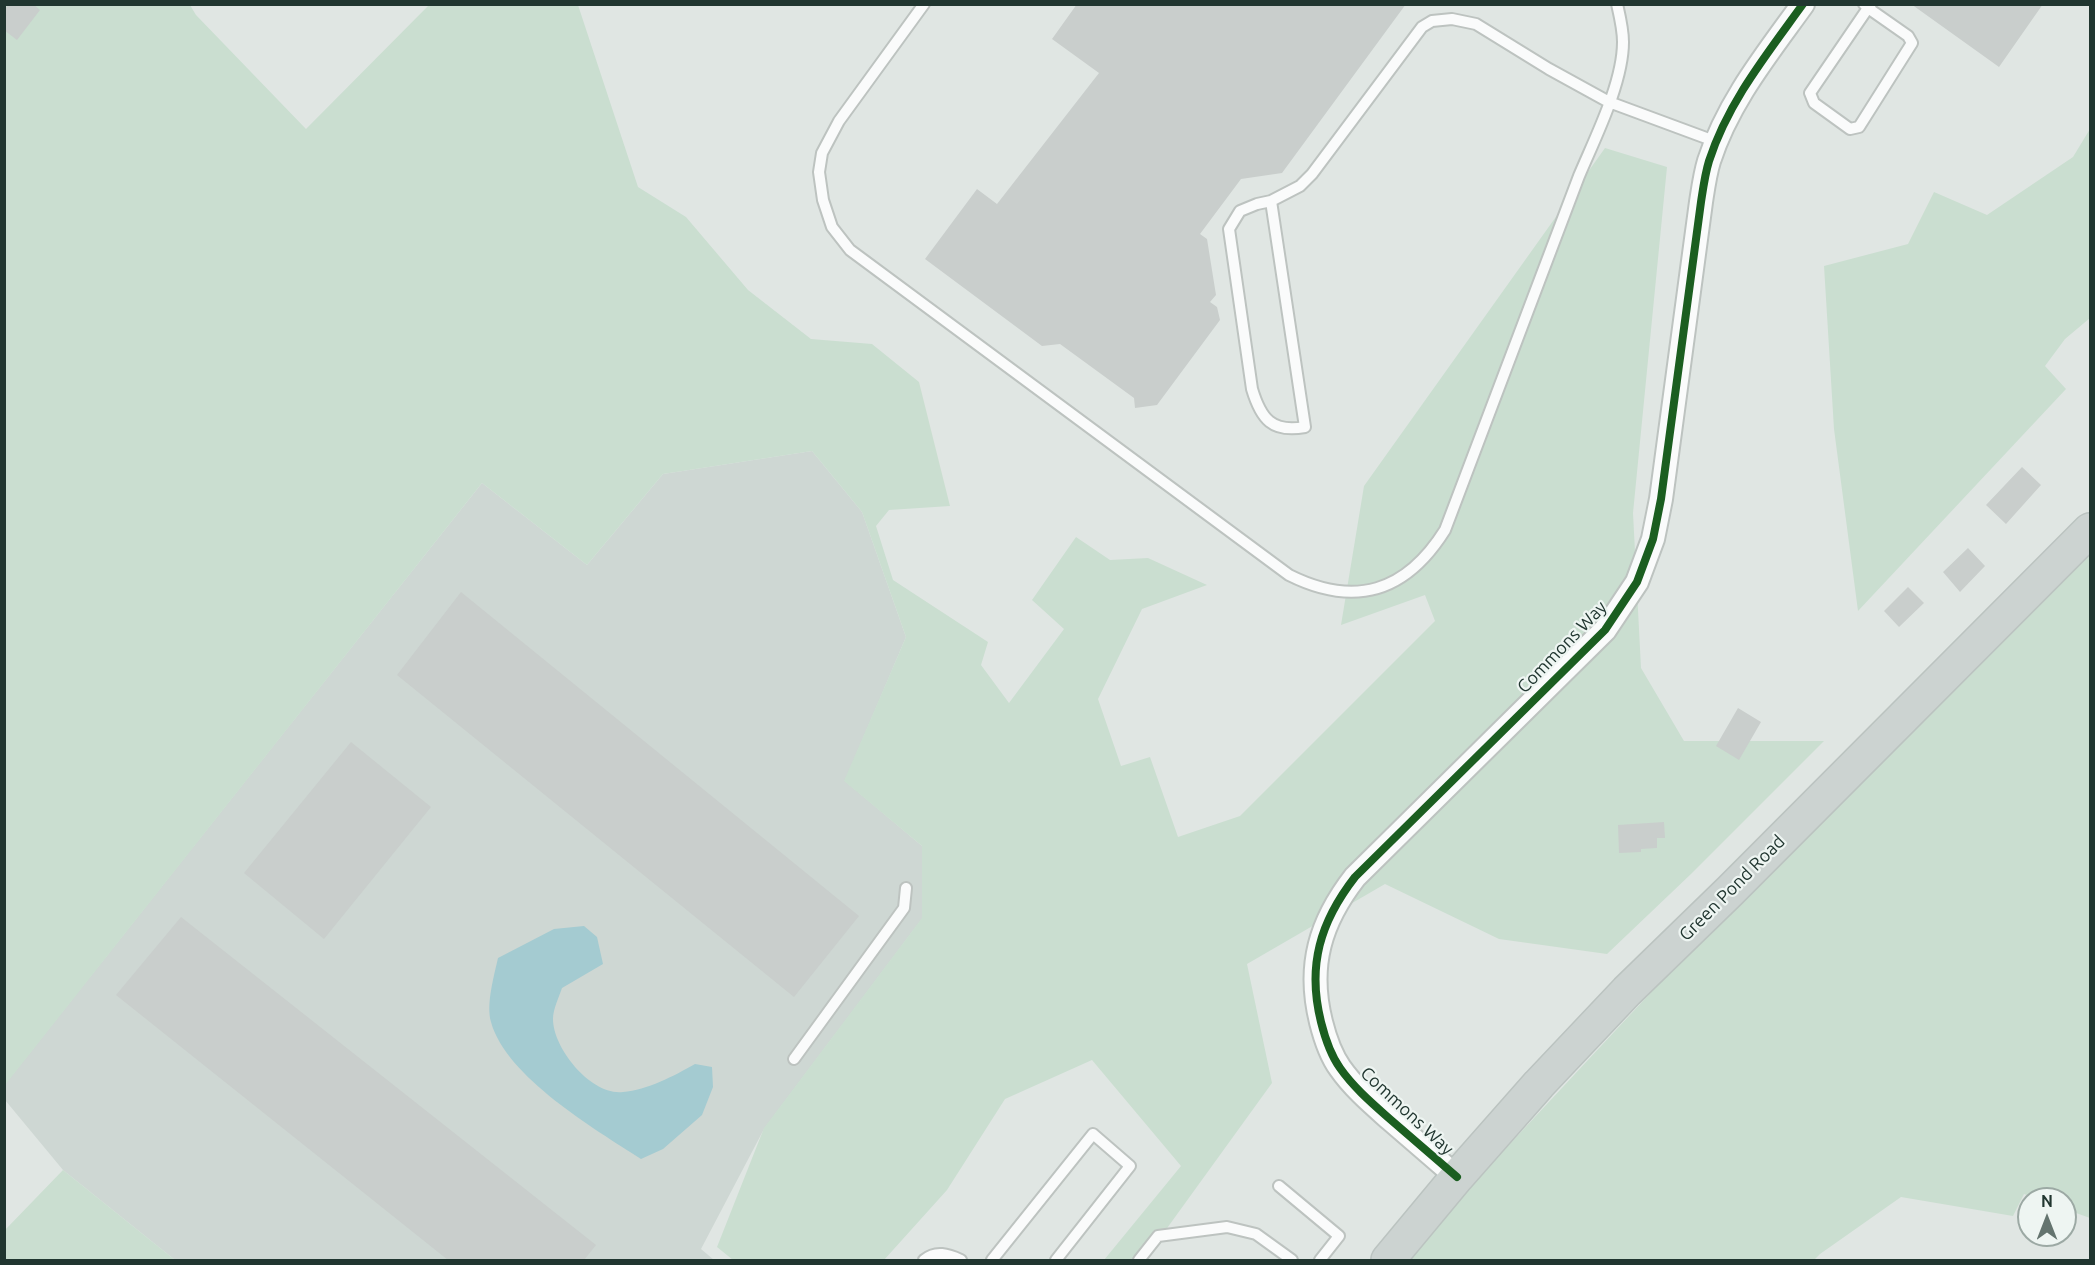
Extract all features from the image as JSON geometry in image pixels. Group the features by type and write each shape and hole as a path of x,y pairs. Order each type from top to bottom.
{"main road":[{"name":"Green Pond Road","path":"1388,1260 1539,1083 1627,992 1731,891 2091,530"}],"street":[{"name":"Commons Way","path":"1457,1177 1360,1093 1339,1067 1327,1044 1316,1003 1315,964 1321,938 1340,896 1355,877 1605,630 1637,582 1653,539 1661,500 1708,162 1724,123 1744,86 1803,4"}],"lane":[{"path":"924,4 839,120 822,153 819,172 823,200 832,228 850,250 1289,575 1309,585 1347,593 1390,584 1406,575 1423,560 1445,530 1609,102 1623,44 1617,4"},
{"path":"1868,6 1908,36 1912,43 1859,127 1850,129 1814,103 1810,93 1868,6"},
{"path":"1271,201 1305,428 1284,429 1269,422 1257,406 1248,366 1229,229 1240,211 1271,201 1300,186 1312,174 1422,27 1432,21 1452,19 1476,24 1549,69 1609,102 1717,142"},
{"path":"794,1059 904,908 906,888"},
{"path":"992,1260 1093,1134 1130,1166 1056,1260"},
{"path":"1279,1186 1339,1236 1320,1260"},
{"path":"1139,1260 1158,1236 1227,1227 1256,1234 1292,1260"},
{"path":"924,1260 930,1256 947,1253 961,1260"}],"shaded area":[{"path":"812,451 862,512 906,637 845,781 922,846 922,919 764,1129 701,1249 714,1260 175,1260 63,1170 5,1100 4,1085 482,483 587,565 663,474"}],"green space":[{"path":"5,5 190,5 196,15 306,129 429,5 578,5 638,187 686,217 748,290 811,339 872,344 919,382 950,506 889,510 876,526 893,580 988,642 981,665 1009,703 1064,629 1032,600 1076,537 1110,560 1148,558 1207,585 1142,609 1098,699 1121,766 1150,757 1178,837 1240,816 1435,621 1425,595 1341,625 1364,486 1605,148 1667,167 1633,513 1641,668 1684,741 1824,741 1607,954 1499,939 1385,884 1247,964 1272,1083 1144,1260 1104,1260 1181,1166 1092,1060 1005,1099 947,1190 884,1260 733,1260 717,1247 764,1128 922,918 922,846 844,781 906,637 862,512 812,451 663,474 587,565 482,483 5,1085"},
{"path":"2090,129 2090,318 2065,339 2045,366 2066,389 1858,611 1834,429 1824,266 1908,244 1934,192 1987,215 2073,157"},
{"path":"2090,545 2090,1218 2077,1213 2077,1187 2017,1187 2017,1208 2013,1216 1901,1197 1814,1260 1406,1260 1452,1206 1751,885"},
{"path":"63,1170 175,1260 5,1260 5,1230"}],"water":[{"path":"584,926 597,937 603,964 562,988 553,1019 560,1044 576,1068 587,1079 599,1086 611,1091 623,1092 669,1078 695,1064 712,1067 713,1087 702,1115 663,1149 641,1159 577,1117 533,1082 514,1062 500,1042 491,1022 490,999 498,958 554,929"}],"building":[{"path":"9,4 33,4 40,10 17,40 4,30 4,10"},
{"path":"1077,4 1406,4 1282,173 1241,179 1200,234 1207,239 1216,295 1210,302 1217,307 1220,320 1157,405 1135,408 1134,398 1060,344 1042,346 925,259 977,189 997,204 1099,73 1052,39"},
{"path":"1911,4 2043,4 1999,67"},
{"path":"2022,467 2041,485 2006,524 1986,505"},
{"path":"1968,548 1985,566 1960,592 1943,572"},
{"path":"1908,587 1924,603 1899,627 1884,611"},
{"path":"461,592 859,916 794,997 397,675"},
{"path":"1738,708 1761,722 1739,760 1716,746"},
{"path":"351,742 431,807 324,939 244,873"},
{"path":"1664,822 1665,838 1657,838 1657,848 1641,849 1641,852 1619,853 1618,825"},
{"path":"181,917 596,1245 584,1260 448,1260 116,995"}],"cycle path":[{"path":"1457,1177 1364,1096 1336,1063 1321,1022 1315,982 1316,963 1325,928 1355,877 1605,630 1637,582 1653,539 1661,499 1701,202 1709,161 1717,139 1738,99 1762,60 1803,4"}]}
